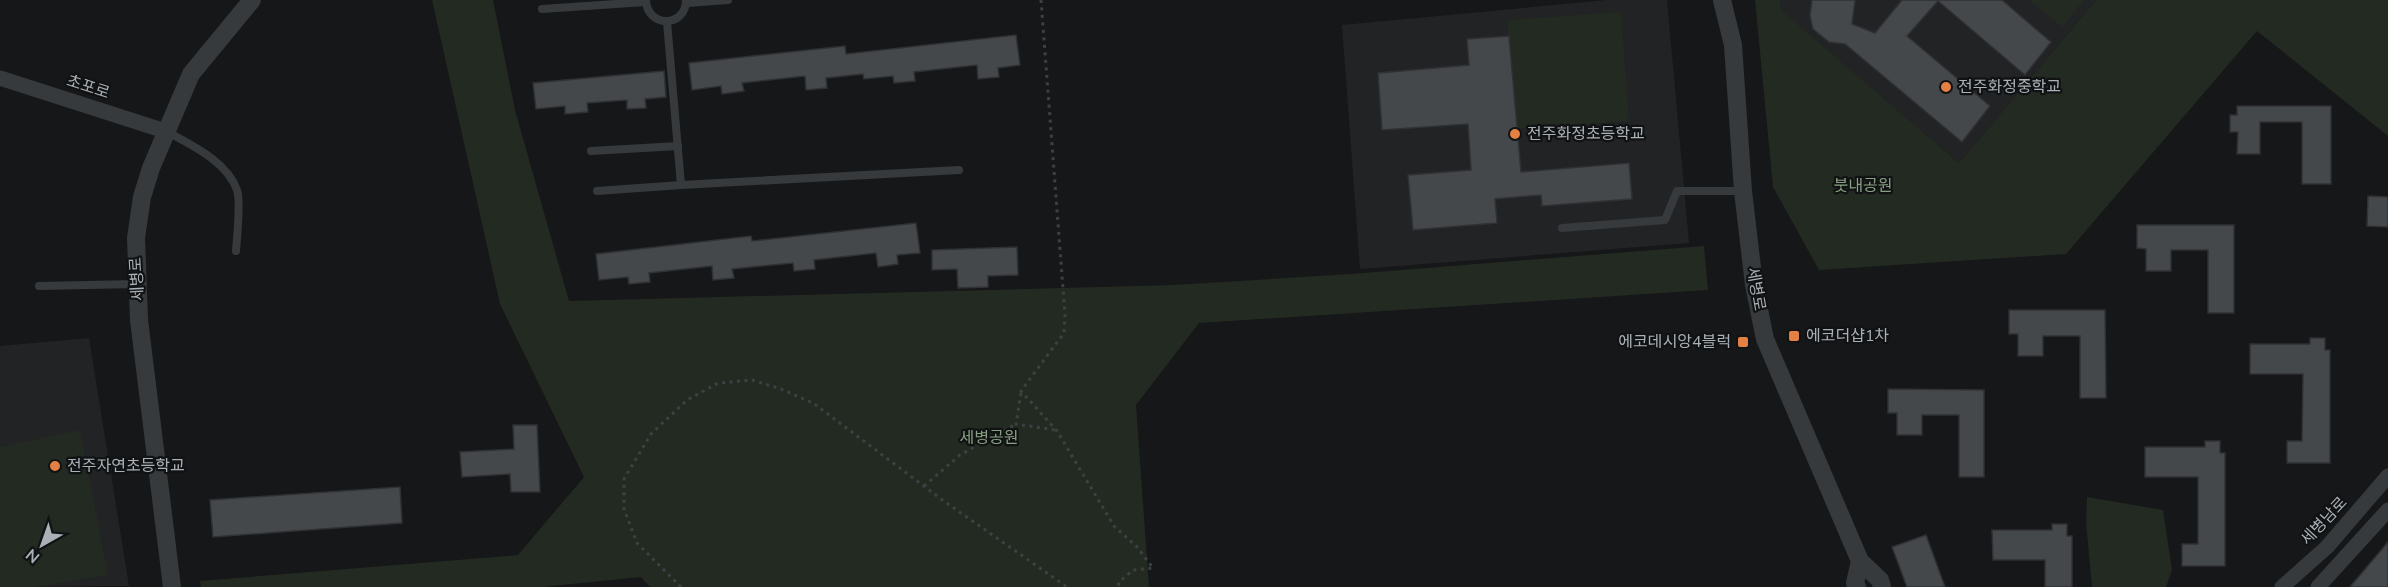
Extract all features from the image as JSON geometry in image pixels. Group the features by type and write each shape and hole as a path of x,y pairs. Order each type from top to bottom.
{"street":[{"name":"세병로","path":"172,587 139,320 135,246 142,197 165,131 191,74 252,0"},
{"name":"세병로","path":"1722,0 1733,45 1743,191 1754,285 1765,339 1860,561 1880,580 1882,587"},
{"name":"초포로","path":"0,78 165,131"},
{"name":"세병남로","path":"2282,587 2327,547 2388,476"},
{"path":"2318,587 2388,510"},
{"name":"세병로","path":"1857,587 1855,583 1860,561"}],"lane":[{"path":"542,9 645,1 651,15 656,20 667,22 682,15 686,1 728,0"},
{"path":"667,22 681,185"},
{"path":"165,131 207,155 226,172 238,191 237,251"},
{"path":"591,151 678,146"},
{"path":"597,191 959,170"},
{"path":"1562,228 1665,220 1677,191 1743,191"},
{"path":"39,286 137,284"}],"path":[{"path":"1016,424 1021,392 1064,333 1065,315 1041,0"},
{"path":"681,587 638,543 624,509 624,479 651,434 687,400 718,383 752,380 781,389 813,404 1067,587"},
{"path":"1021,392 1057,431 1114,526 1137,547 1153,568 1133,570 1119,582 1119,587"},
{"path":"924,486 960,455 1016,424 1057,431"}],"shaded area":[{"name":"전주화정초등학교","path":"1607,0 1667,0 1689,243 1360,269 1342,25"},
{"name":"전주화정중학교","path":"1780,0 2096,0 1959,163 1780,10"},
{"name":"전주자연초등학교","path":"89,338 129,586 0,587 0,346"}],"green space":[{"name":"세병공원","path":"432,0 493,0 515,110 569,301 1174,285 1351,274 1704,246 1708,290 1199,323 1136,405 1149,587 650,587 641,577 542,587 201,587 200,581 518,555 584,477 500,304"},
{"name":"붓내공원","path":"1755,0 1780,0 1781,10 1959,163 2096,0 2388,0 2388,136 2257,31 2066,254 1819,270 1773,187"},
{"path":"2029,0 2084,0 2062,27"},
{"path":"1621,12 1629,121 1515,129 1507,20"},
{"path":"80,430 108,575 35,587 0,587 0,447"},
{"path":"2087,497 2163,510 2172,570 2166,587 2092,587 2086,523"}],"building":[{"path":"1812,0 1855,0 1852,24 1875,33 1902,0 2002,0 2051,42 2025,75 1938,1 1907,36 1990,106 1962,142 1845,44 1829,42 1813,29 1810,16"},
{"path":"1016,35 1020,65 998,68 999,77 978,79 977,65 914,72 915,81 894,83 893,76 864,79 863,74 826,78 827,88 806,90 805,76 742,83 744,91 722,94 721,86 692,90 689,63 845,46 846,54"},
{"path":"1509,36 1521,172 1629,163 1632,199 1542,206 1541,195 1495,199 1497,223 1413,230 1408,175 1471,170 1468,124 1382,130 1378,73 1469,65 1467,39"},
{"path":"664,71 666,97 645,99 646,108 627,109 627,100 587,103 588,112 565,114 565,106 536,109 533,83"},
{"path":"2237,106 2331,106 2331,184 2302,184 2302,122 2260,122 2260,154 2237,154 2238,132 2230,132 2230,115 2237,115"},
{"path":"2368,196 2388,197 2388,227 2367,226"},
{"path":"916,223 920,253 897,255 898,264 878,267 876,253 814,260 815,269 794,271 793,263 732,269 734,278 713,280 712,266 649,273 650,282 629,284 628,277 599,280 596,254 751,236 752,241"},
{"path":"2137,225 2234,225 2234,313 2208,313 2208,250 2171,250 2171,271 2146,271 2146,249 2137,248"},
{"path":"1017,247 1018,275 988,276 988,287 958,288 957,269 932,270 932,250"},
{"path":"2009,310 2105,310 2106,398 2080,398 2080,336 2043,336 2043,356 2018,356 2018,334 2009,334"},
{"path":"2310,338 2325,338 2325,350 2330,350 2330,463 2287,463 2287,441 2302,441 2303,374 2250,374 2250,344 2310,344"},
{"path":"1888,389 1984,390 1984,477 1959,477 1959,415 1922,415 1922,435 1897,435 1897,413 1888,413"},
{"path":"513,425 537,425 540,492 511,492 510,474 462,477 460,452 514,449"},
{"path":"2205,441 2220,441 2220,453 2225,453 2225,566 2182,566 2182,544 2198,544 2198,477 2145,477 2145,447 2205,447"},
{"path":"400,487 402,523 213,537 210,500"},
{"path":"2052,524 2067,524 2067,536 2072,536 2072,587 2045,587 2045,560 1993,560 1992,530 2052,530"},
{"path":"1926,535 1945,587 1907,587 1892,547"},
{"path":"2388,542 2388,587 2350,587"}],"place":[{"name":"전주화정중학교","path":"1946,87"},
{"name":"전주화정초등학교","path":"1515,134"},
{"name":"에코더샵1차","path":"1794,336"},
{"name":"에코데시앙4블럭","path":"1743,342"},
{"name":"전주자연초등학교","path":"55,466"}]}
